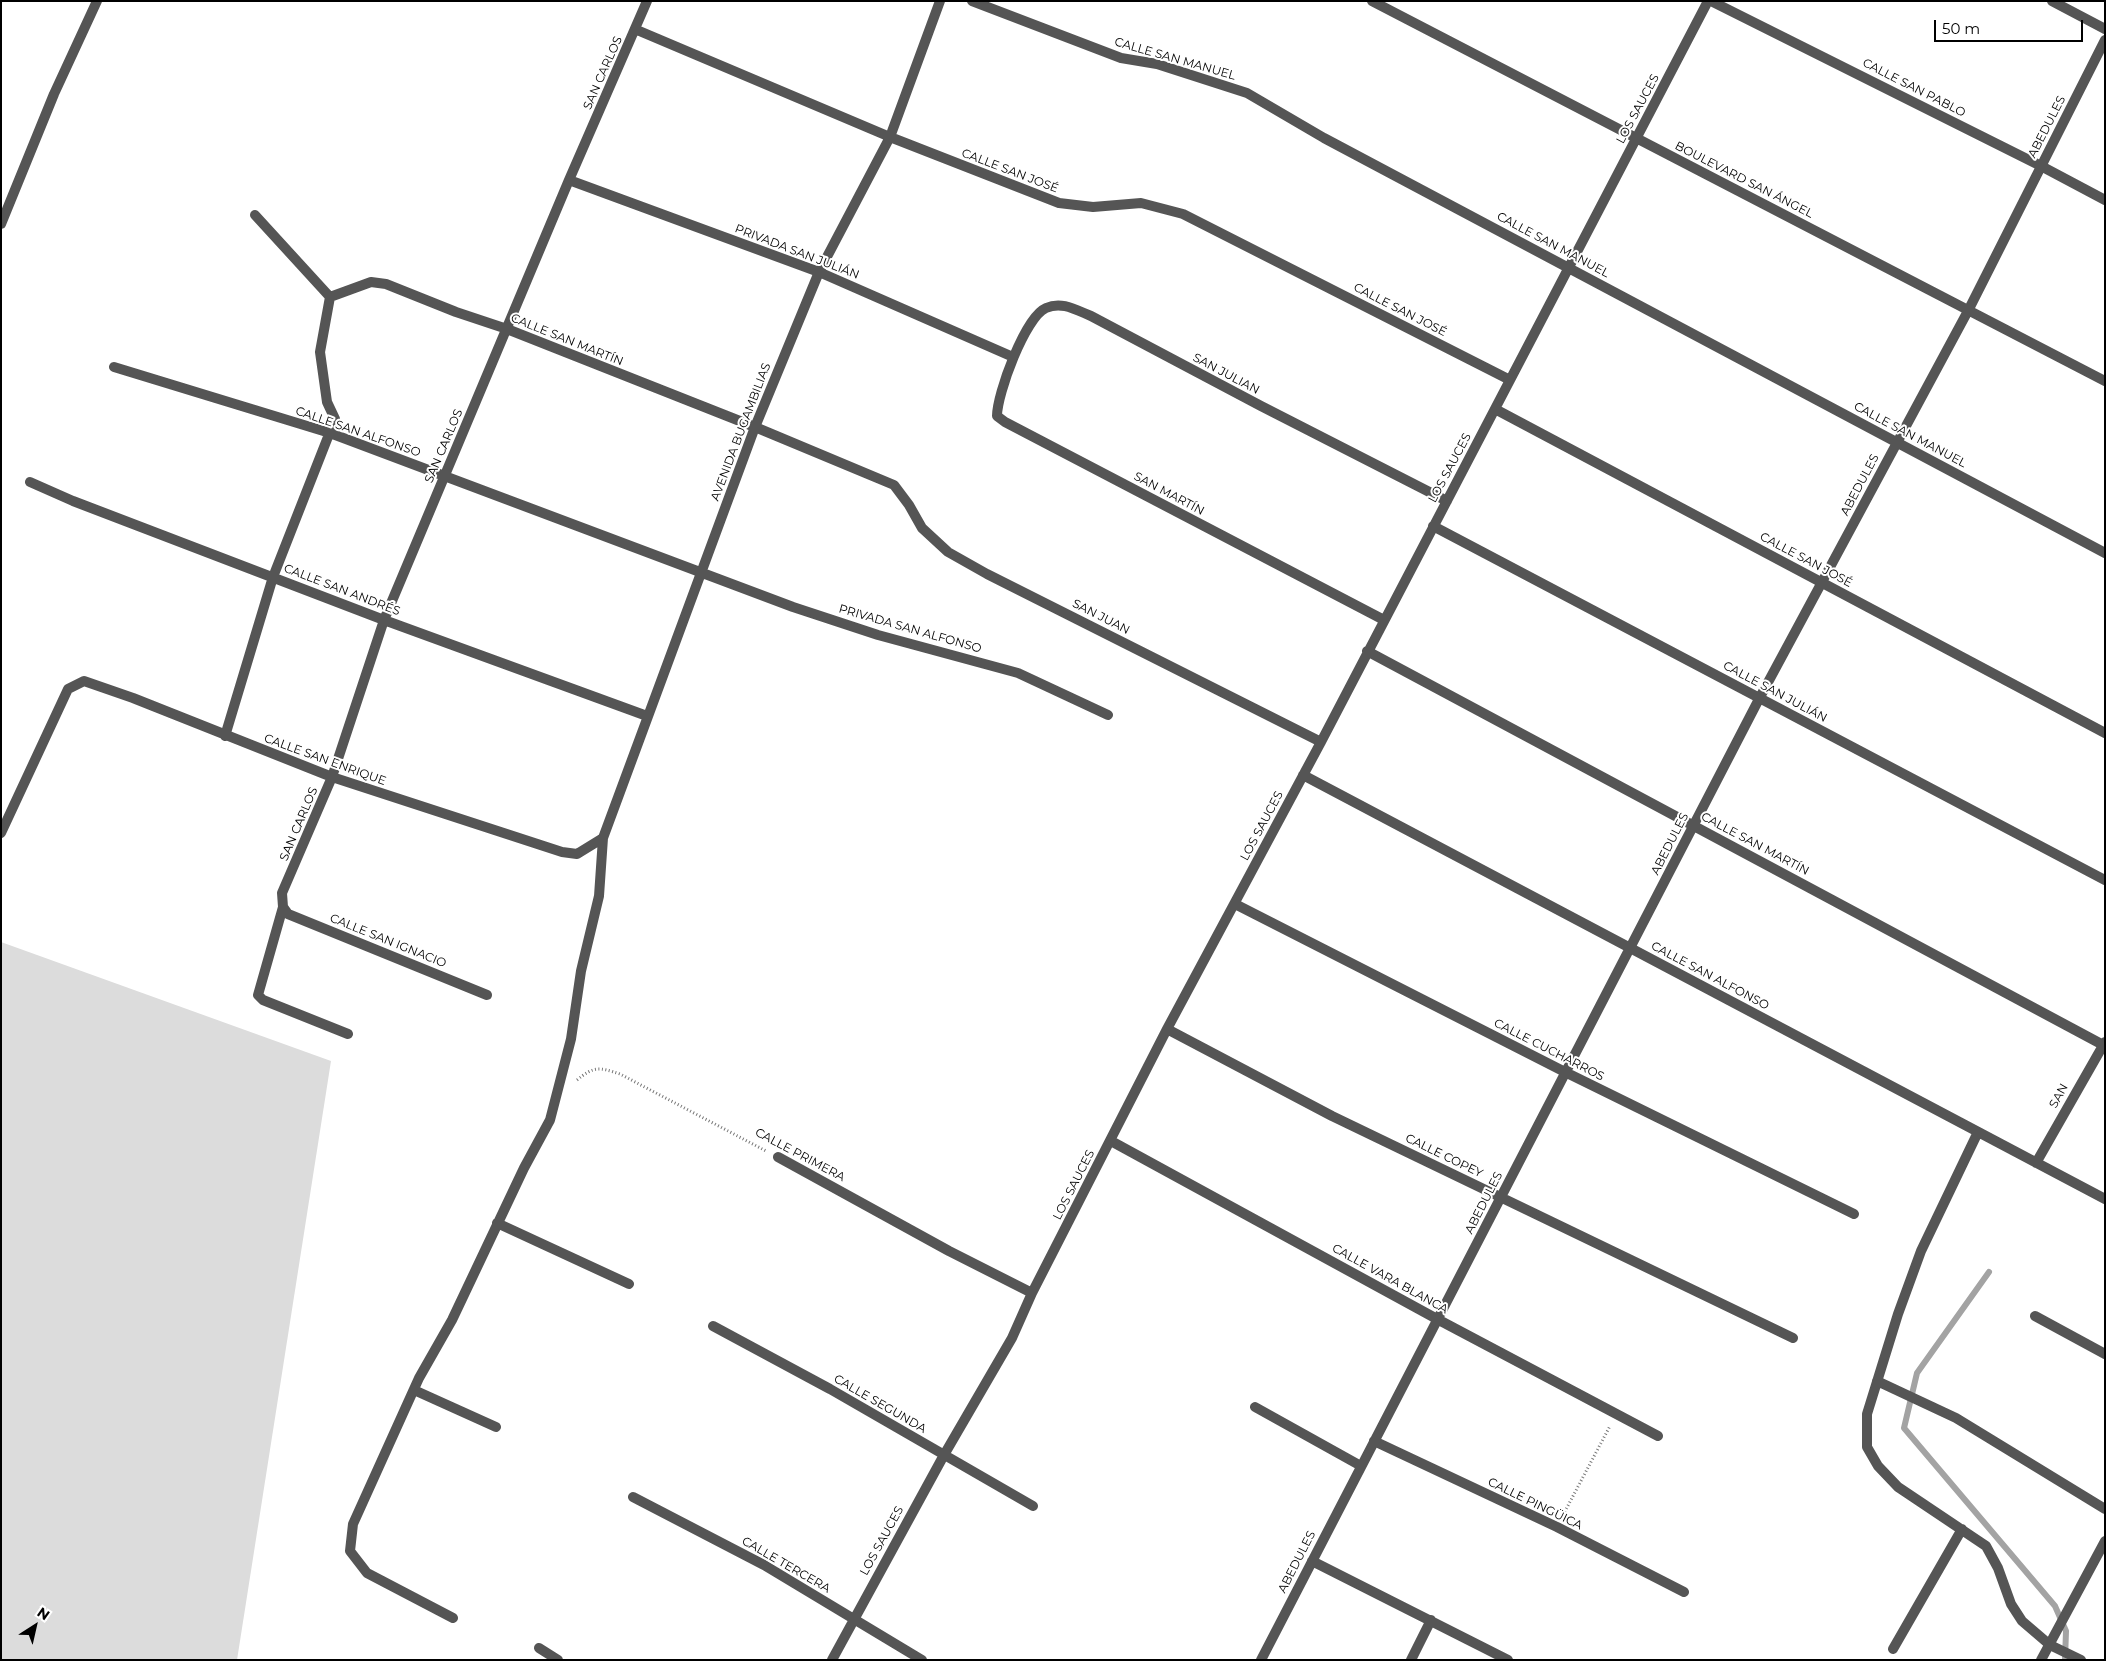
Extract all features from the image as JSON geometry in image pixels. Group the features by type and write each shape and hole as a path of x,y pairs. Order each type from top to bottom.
{"street":[{"path":"1,224 54,94 98,1"},
{"name":"SAN CARLOS","path":"348,1034 262,1000 258,995 283,907 282,893 332,777 384,620 569,180 636,30 647,1"},
{"name":"AVENIDA BUGAMBILIAS","path":"453,1618 368,1573 350,1551 353,1524 414,1390 452,1320 497,1223 550,1120 571,1039 581,971 600,896 603,838 702,573 754,427 819,272 890,137 940,1"},
{"name":"CALLE SAN MANUEL","path":"972,1 1121,58 1157,64 1247,93 1324,138 2105,553"},
{"name":"BOULEVARD SAN ÁNGEL","path":"1372,1 2105,381"},
{"name":"LOS SAUCES","path":"832,1660 944,1455 1012,1338 1032,1293 1167,1029 1321,742 1636,138 1710,1"},
{"name":"CALLE SAN PABLO","path":"1710,1 2041,166 2105,200"},
{"path":"2052,1 2105,29"},
{"name":"CALLE SAN JOSÉ","path":"636,30 890,137 1059,203 1093,207 1141,203 1183,214 1510,380"},
{"name":"ABEDULES","path":"1260,1660 1760,698 1969,309 2105,40"},
{"name":"PRIVADA SAN JULIÁN","path":"569,180 819,272 1013,357"},
{"path":"225,736 274,578 335,419 326,402 320,352 330,297 255,215"},
{"name":"CALLE SAN MARTÍN","path":"330,297 371,282 386,284 456,312 507,329 894,485"},
{"name":"SAN JULIAN","path":"1013,357 1035,319 1045,308 1064,305 1091,316 1447,501"},
{"name":"SAN MARTÍN","path":"1013,357 997,405 997,416 1005,422 1384,620"},
{"name":"CALLE SAN ALFONSO","path":"114,367 330,433 702,573"},
{"name":"CALLE SAN JOSÉ","path":"1495,409 2105,733"},
{"name":"CALLE SAN ANDRÉS","path":"30,482 73,502 384,620 647,716"},
{"name":"SAN JUAN","path":"894,485 910,505 922,528 948,552 987,574 1321,742"},
{"name":"CALLE SAN JULIÁN","path":"1433,526 2105,880"},
{"name":"PRIVADA SAN ALFONSO","path":"702,573 793,607 878,634 1018,673 1108,715"},
{"name":"CALLE SAN MARTÍN","path":"1367,651 2104,1044"},
{"name":"CALLE SAN ENRIQUE","path":"1,833 68,689 84,680 332,777 562,852 577,854 603,838"},
{"name":"CALLE SAN ALFONSO","path":"1303,775 2105,1199"},
{"name":"CALLE CUCHARROS","path":"1235,904 1565,1072 1854,1214"},
{"name":"CALLE SAN IGNACIO","path":"283,907 288,914 487,995"},
{"name":"CALLE COPEY","path":"1167,1029 1332,1116 1793,1338"},
{"name":"SAN","path":"2036,1163 2104,1044"},
{"path":"1978,1132 1920,1251 1867,1414 1867,1447 1878,1466 1898,1487 1986,1546 1998,1568 2011,1604 2022,1620 2050,1645 2081,1660"},
{"name":"CALLE VARA BLANCA","path":"1111,1141 1437,1319 1658,1436"},
{"name":"CALLE PRIMERA","path":"778,1157 949,1251 1032,1293"},
{"path":"497,1223 629,1284"},
{"path":"2035,1316 2105,1354"},
{"name":"CALLE SEGUNDA","path":"713,1326 830,1389 1033,1506"},
{"path":"1877,1382 1956,1418 2105,1509"},
{"path":"414,1390 496,1427"},
{"path":"1255,1406 1361,1466"},
{"name":"CALLE PINGÜICA","path":"1374,1441 1557,1527 1684,1592"},
{"name":"CALLE TERCERA","path":"633,1497 764,1565 922,1660"},
{"path":"1893,1649 1962,1529"},
{"path":"2041,1660 2105,1541"},
{"path":"1312,1560 1508,1660"},
{"path":"1411,1660 1431,1620"},
{"path":"539,1648 558,1660"}],"path":[{"name":"CALLE PRIMERA","path":"558,1095 593,1068 604,1068 620,1074 778,1157"},
{"path":"1557,1527 1616,1414"}],"shaded area":[{"path":"1,942 331,1061 237,1660 1,1660"}],"waterway":[{"path":"1989,1272 1917,1373 1904,1428 2055,1606 2066,1631 2065,1660"}]}
